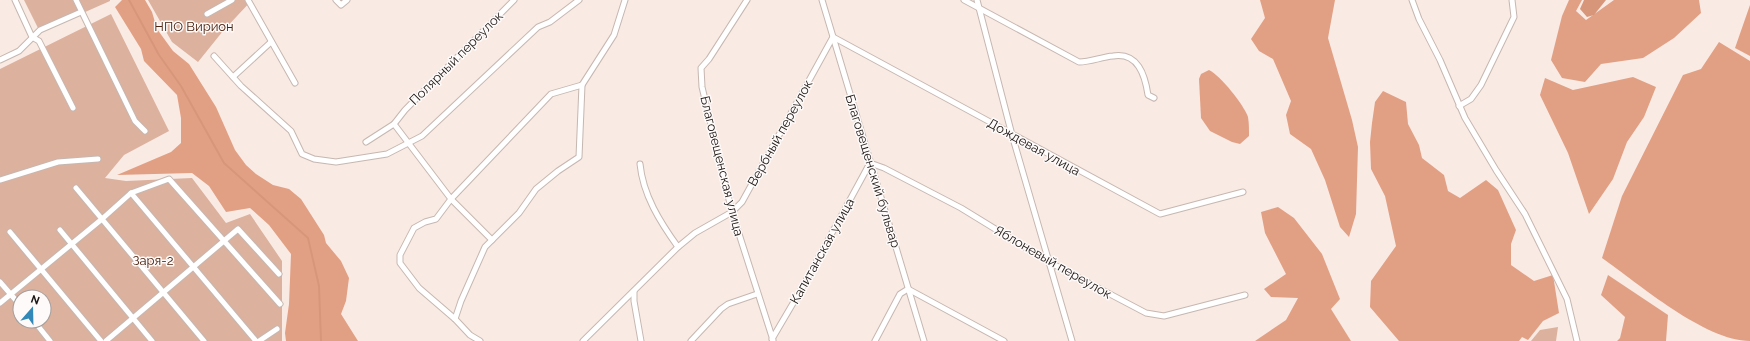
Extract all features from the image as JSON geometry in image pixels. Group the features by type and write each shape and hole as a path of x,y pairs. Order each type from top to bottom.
{"street":[{"path":"15,0 32,37 39,41 73,108"},
{"path":"76,0 135,121 145,131"},
{"path":"207,14 232,0"},
{"path":"248,0 295,83"},
{"path":"336,0 341,5 347,0"},
{"name":"Полярный переулок","path":"394,124 398,117 514,0"},
{"path":"214,56 241,86 291,131 302,154 314,159 336,162 387,154 422,136 538,27 550,22 579,0"},
{"path":"455,319 461,301 485,247 519,213 536,190 558,171 579,157 582,85 614,35 625,0"},
{"name":"Благовещенская улица","path":"747,0 709,59 701,68 704,99 732,212 757,294 773,340"},
{"name":"Благовещенский бульвар","path":"822,0 924,341"},
{"path":"964,0 1079,62 1094,61 1115,55 1131,59 1141,67 1148,95 1154,98"},
{"path":"976,0 1012,135 1072,341"},
{"path":"1412,0 1419,19 1440,60 1465,118 1496,170 1525,214 1566,299 1577,341"},
{"path":"1460,106 1471,99 1481,85 1514,17 1512,0"},
{"path":"0,60 20,51 40,30 82,12"},
{"name":"Вербный переулок","path":"583,341 634,290 695,233 732,212 742,202 833,37"},
{"name":"Дождевая улица","path":"833,37 1160,214 1243,192"},
{"path":"233,77 271,42"},
{"path":"480,341 470,335 455,319 419,288 400,263 400,255 414,228 425,222 436,219 451,199 551,94 582,85"},
{"path":"366,142 394,124 409,143 412,150 451,199 492,240"},
{"path":"0,180 58,162 98,159"},
{"name":"Яблоневый переулок","path":"870,163 884,168 961,208 1049,262 1133,307 1154,315 1164,316 1245,295"},
{"name":"Капитанская улица","path":"773,340 870,163"},
{"path":"640,164 646,191 660,223 678,248"},
{"path":"0,303 102,219 131,193 169,179 223,242 280,304"},
{"path":"76,188 204,341"},
{"path":"131,193 256,341"},
{"path":"106,341 238,229 279,274"},
{"path":"60,230 152,341"},
{"path":"10,232 101,341"},
{"path":"0,282 11,294"},
{"path":"875,341 900,294 908,289 1004,341"},
{"path":"634,290 634,301 641,341"},
{"path":"690,341 722,308 728,304 757,294"},
{"path":"40,329 50,341"},
{"path":"259,341 276,329"}],"green space":[{"path":"24,0 110,0 110,1 40,32"},
{"name":"НПО Вирион","path":"148,0 252,0 223,31 198,62 172,42"},
{"name":"Заря-2","path":"111,14 169,131 124,155 105,178 126,181 192,178 226,223 250,214 282,261 282,341 0,341 0,69"},
{"path":"1558,327 1556,341 1531,341 1540,330"}],"shaded area":[{"path":"122,0 145,0 152,12 157,29 173,51 189,64 216,107 235,150 246,165 256,174 273,185 289,189 301,199 324,235 326,243 341,261 349,278 346,301 341,314 358,341 286,341 285,333 289,304 291,254 269,225 250,208 226,212 209,186 192,173 117,175 171,152 181,143 181,118 177,95 144,61 141,49 115,7"},
{"path":"1260,0 1335,0 1328,38 1352,120 1358,147 1356,214 1349,237 1340,227 1325,180 1311,149 1290,134 1286,115 1291,101 1273,59 1259,51 1251,39 1265,18"},
{"path":"1569,0 1582,0 1576,11 1586,20 1614,0 1699,0 1701,13 1674,38 1643,58 1601,64 1585,82 1562,78 1551,60 1562,16"},
{"path":"1584,0 1606,0 1594,15 1587,17 1580,9"},
{"path":"1750,5 1750,56 1735,48"},
{"path":"1719,42 1750,61 1750,341 1732,338 1713,332 1693,322 1653,296 1602,258 1622,196 1683,75 1701,69"},
{"path":"1209,70 1214,73 1231,91 1246,112 1249,124 1249,136 1240,144 1232,142 1210,131 1201,118 1199,79 1201,74"},
{"path":"1633,77 1656,87 1644,117 1627,142 1613,179 1589,214 1568,153 1540,95 1545,78 1573,90"},
{"path":"1383,91 1406,102 1408,124 1419,145 1422,158 1444,175 1448,191 1460,198 1486,180 1498,190 1516,230 1511,244 1511,265 1534,281 1553,275 1559,313 1543,321 1528,340 1522,337 1519,341 1399,341 1370,307 1371,281 1396,246 1385,196 1371,169 1370,142 1375,102"},
{"path":"1278,207 1294,218 1322,254 1340,299 1331,309 1351,341 1255,341 1286,320 1298,298 1271,297 1264,289 1286,274 1265,233 1261,212"},
{"path":"1608,275 1668,315 1666,341 1617,341 1620,338 1625,317 1601,295"}],"waterway":[{"path":"129,0 159,55 181,86 224,163 308,238 319,286 321,341"}]}
